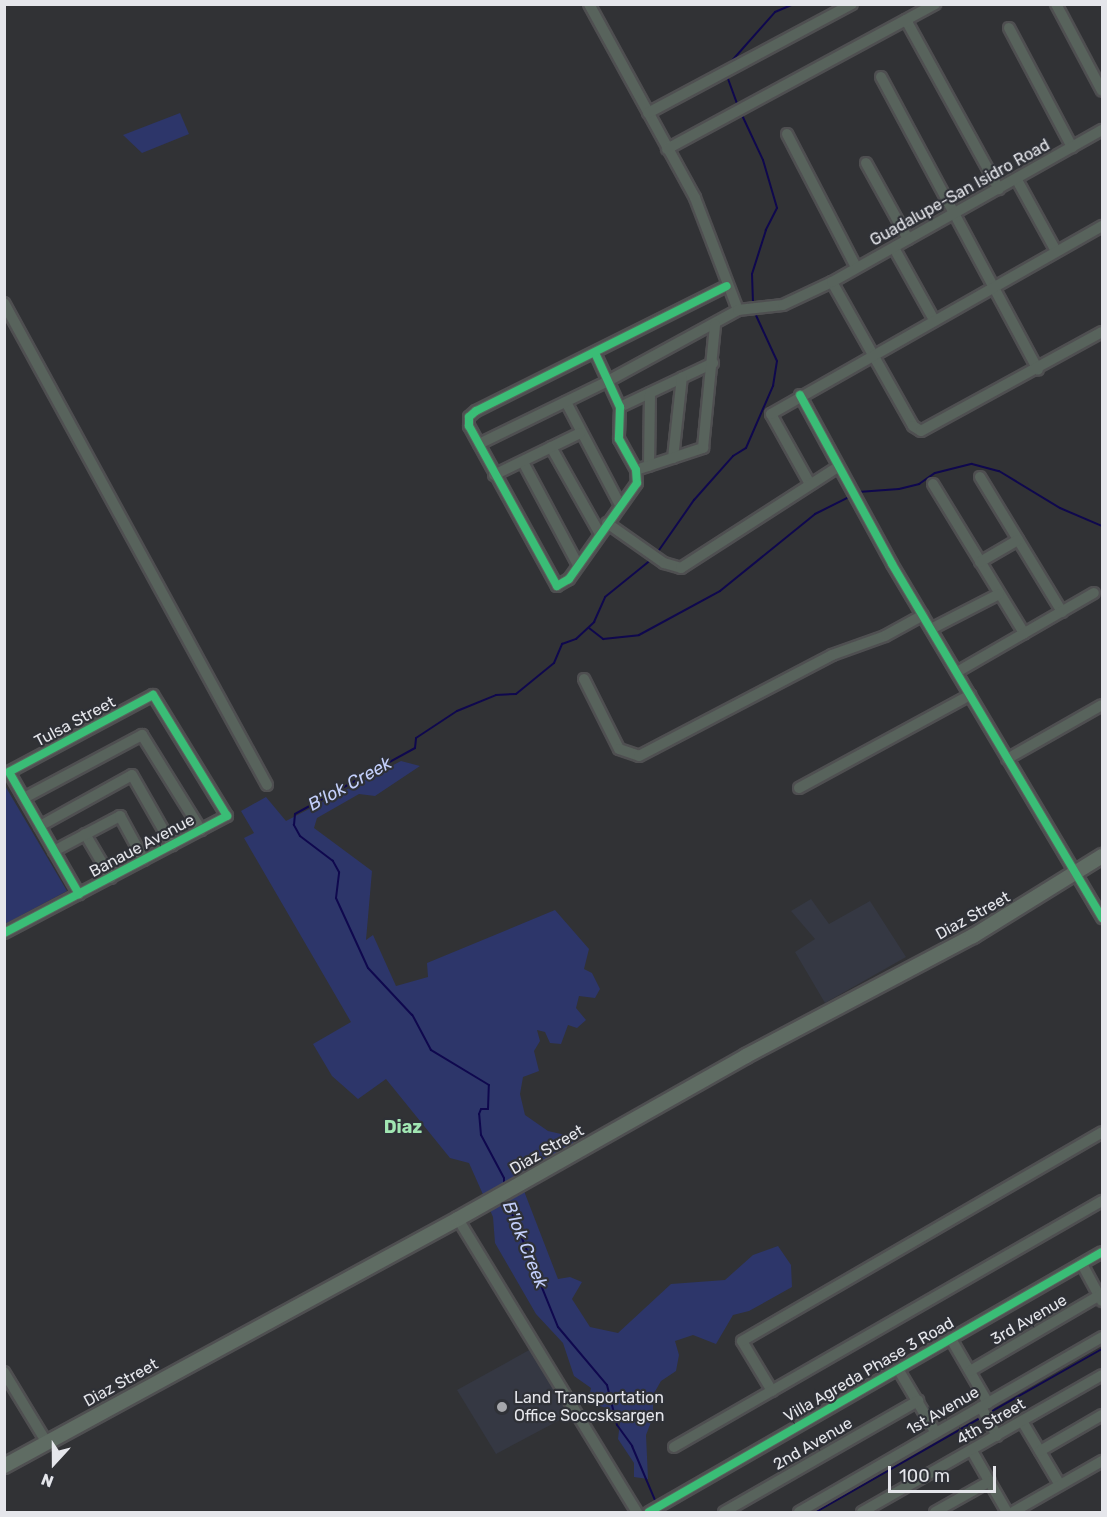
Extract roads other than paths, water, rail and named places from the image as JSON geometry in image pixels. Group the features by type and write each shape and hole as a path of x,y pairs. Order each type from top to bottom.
{"main road":[{"name":"Diaz Street","path":"4,1466 458,1220 746,1056 974,936 1102,856"}],"street":[{"path":"478,444 608,381 715,325 738,310 727,286 703,214 589,4"},
{"path":"648,113 852,4"},
{"path":"667,149 935,4"},
{"path":"1056,4 1102,91"},
{"path":"906,20 999,189"},
{"path":"1009,28 1072,147"},
{"path":"881,77 954,214 995,285 1038,370"},
{"name":"Guadalupe-San Isidro Road","path":"738,310 783,305 832,282 1072,147 1102,133"},
{"path":"787,134 856,267"},
{"path":"866,164 908,239"},
{"path":"1017,180 1056,251"},
{"path":"810,484 771,414 800,395 1102,226"},
{"path":"894,248 934,320"},
{"path":"832,282 913,426 921,431 1038,370 1102,332"},
{"path":"595,353 620,407 622,450 636,470 636,486 563,585 553,584 469,426 471,414 727,286"},
{"path":"4,303 267,785"},
{"path":"636,470 699,451 704,445 715,325"},
{"path":"620,407 713,363"},
{"path":"673,458 682,378"},
{"path":"649,466 650,393"},
{"path":"800,395 838,467 1006,759 1102,918"},
{"path":"566,402 580,433 620,505"},
{"path":"495,475 580,433"},
{"path":"551,447 600,534"},
{"path":"523,462 578,565"},
{"path":"607,523 654,556 678,568 686,566 838,467"},
{"path":"980,477 1062,612"},
{"path":"933,484 1024,633"},
{"path":"980,562 1018,540"},
{"path":"957,672 1094,593"},
{"path":"931,629 999,594"},
{"path":"584,679 619,749 639,756 832,655 885,636 923,615"},
{"name":"Tulsa Street","path":"79,894 9,772 153,695 227,816"},
{"path":"799,788 970,695"},
{"path":"1006,759 1102,705"},
{"path":"24,798 142,735 201,830"},
{"path":"40,826 132,775 172,845"},
{"path":"54,850 120,816 144,860"},
{"name":"Banaue Avenue","path":"4,933 227,816"},
{"path":"85,834 111,878"},
{"path":"772,1391 742,1341 1102,1132"},
{"path":"674,1446 1102,1201"},
{"path":"458,1220 637,1512"},
{"name":"Villa Agreda Phase 3 Road","path":"658,1507 1102,1252"},
{"path":"1082,1264 1102,1297"},
{"name":"3rd Avenue","path":"970,1371 1102,1297"},
{"name":"1st Avenue","path":"799,1512 936,1433 985,1410 1102,1337"},
{"path":"951,1339 970,1371 997,1436"},
{"path":"898,1369 936,1433"},
{"path":"4,1372 46,1443"},
{"name":"4th Street","path":"862,1512 1102,1375"},
{"name":"2nd Avenue","path":"724,1512 918,1401"},
{"path":"1040,1451 1102,1415"},
{"path":"1022,1421 1060,1485"},
{"path":"972,1450 1008,1512"},
{"path":"1013,1512 1102,1461"},
{"path":"935,1512 990,1481"},
{"path":"658,1507 673,1512"}],"waterway":[{"name":"B'lok Creek","path":"729,64 775,12 794,4"},
{"name":"B'lok Creek","path":"727,76 738,106"},
{"name":"B'lok Creek","path":"741,113 763,160 777,208 766,230 752,274 753,305"},
{"name":"B'lok Creek","path":"657,553 694,500 733,456 746,448 773,386 777,361 754,311"},
{"path":"858,492 899,489 919,484 935,473 972,464 999,471 1060,508 1102,526"},
{"path":"589,628 603,639 639,635 720,591 815,514 851,496"},
{"name":"B'lok Creek","path":"504,1188 504,1178 481,1135 479,1114 481,1109 488,1109 489,1085 431,1050 412,1015 368,968 336,898 339,872 333,861 300,836 294,825 295,814 415,748 416,738 457,711 496,695 516,694 554,663 562,644 576,639 594,622 605,597 652,559"},
{"name":"B'lok Creek","path":"506,1199 558,1327 607,1385 617,1425 632,1446 657,1505"},
{"path":"987,1414 1102,1349"},
{"path":"816,1512 982,1417"}],"place":[{"name":"Land Transportation Office Soccsksargen","path":"502,1407"}],"district":[{"name":"Diaz","path":"403,1127"}]}
